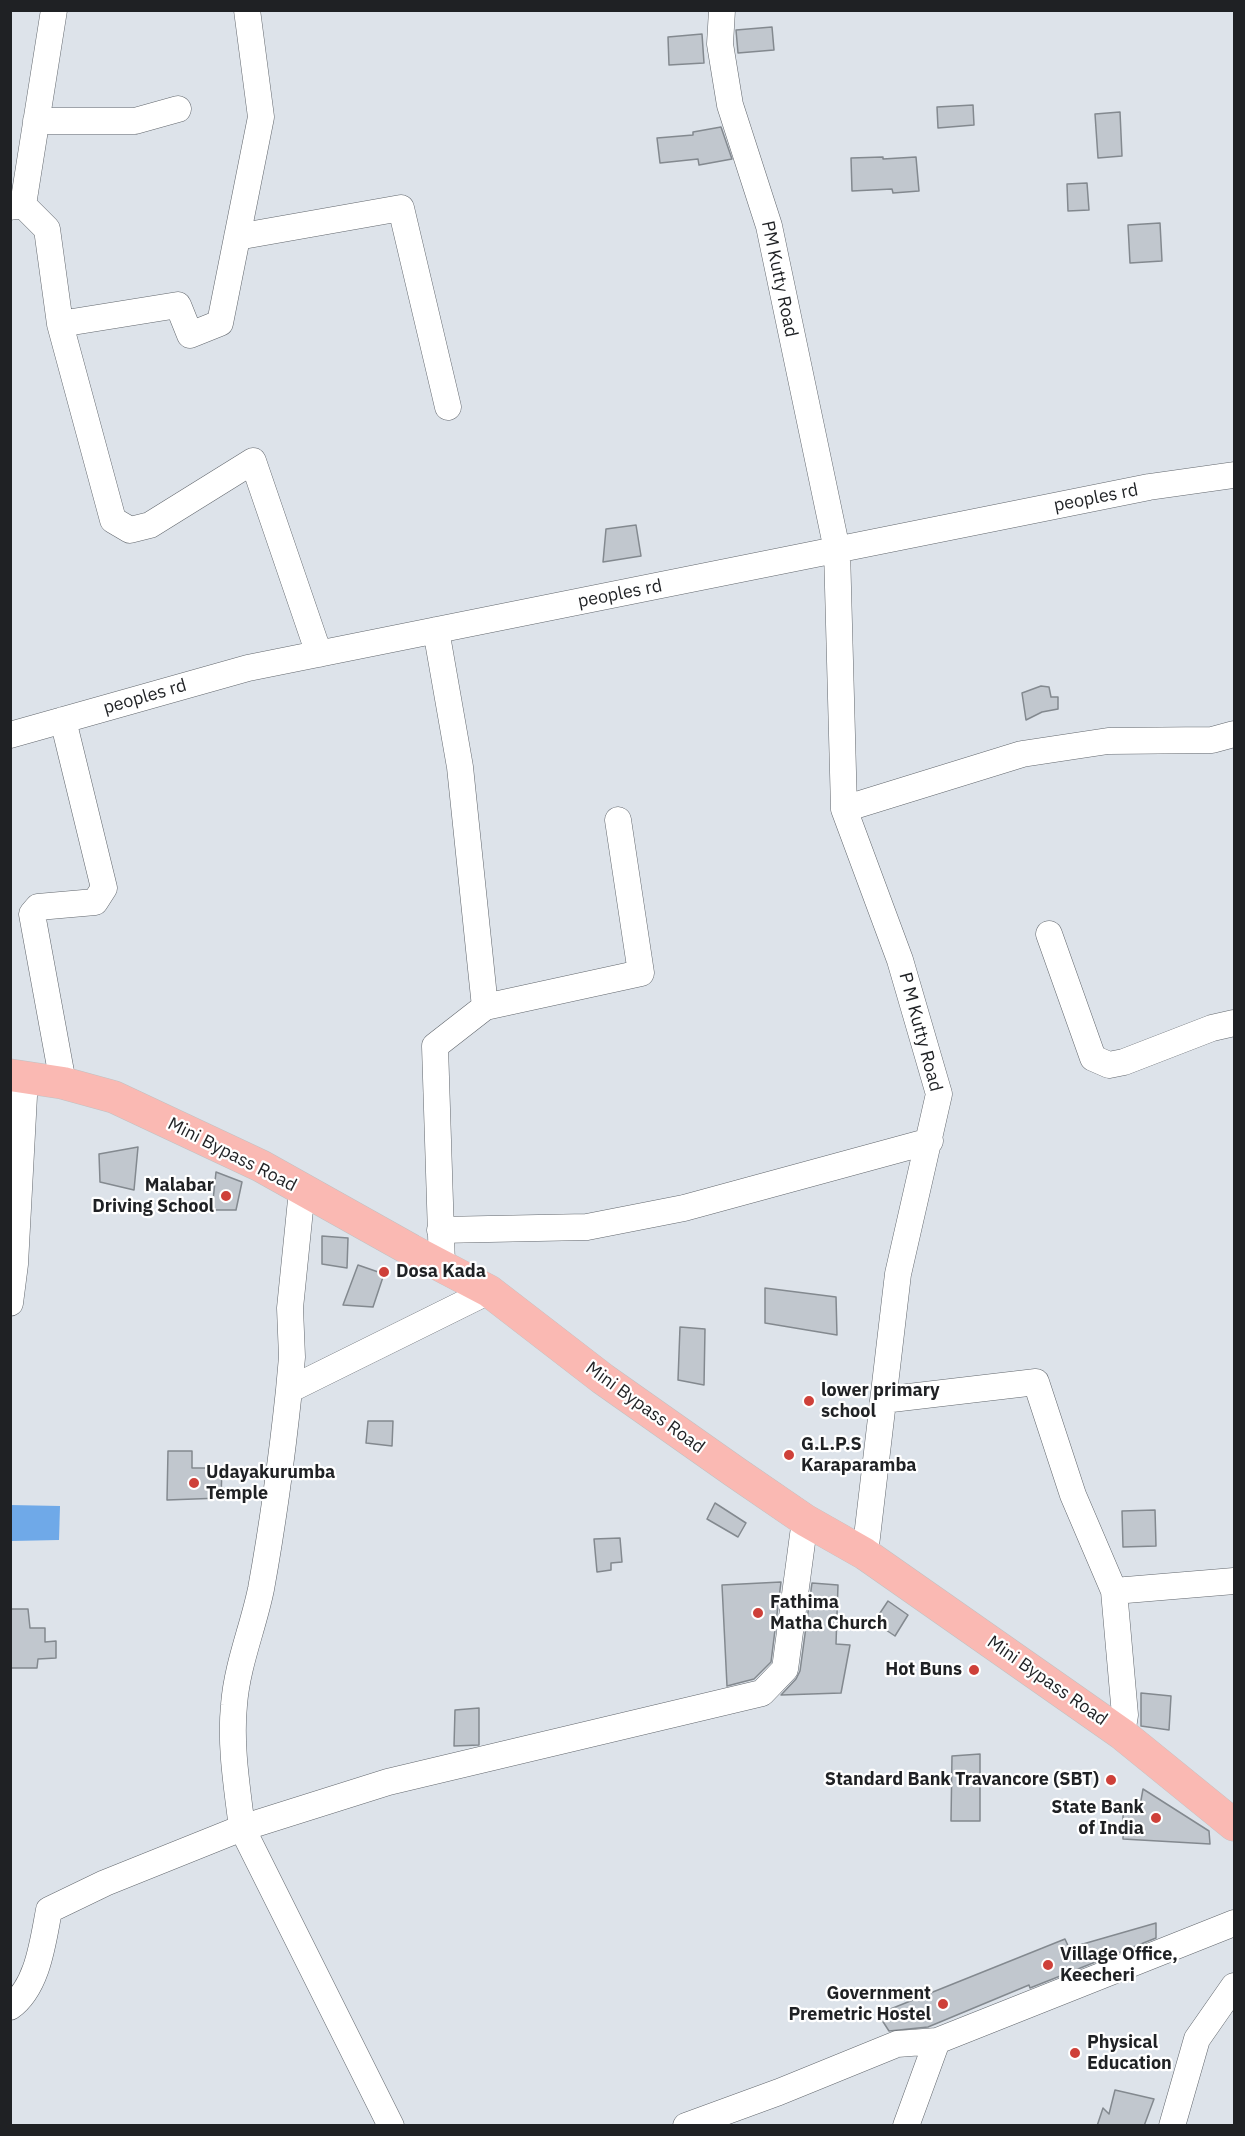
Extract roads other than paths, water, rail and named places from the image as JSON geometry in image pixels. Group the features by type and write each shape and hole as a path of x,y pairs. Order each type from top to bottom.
{"main road":[{"name":"Mini Bypass Road","path":"18,1076 63,1083 114,1097 261,1166 489,1291 612,1386 805,1520 865,1554 1122,1734 1234,1825"}],"street":[{"path":"54,10 36,121 17,206 47,229 60,324 113,520 130,530 150,525 254,461 319,654"},
{"path":"60,324 178,305 190,335 220,323 261,117 247,10"},
{"name":"PM Kutty Road","path":"722,10 720,44 730,105 769,226 837,550"},
{"path":"36,121 135,121 178,109"},
{"path":"237,237 401,208 448,407"},
{"name":"peoples rd","path":"11,732 63,720 248,668 1149,487 1234,475"},
{"name":"P M Kutty Road","path":"837,550 844,809 900,960 939,1094 898,1274 865,1554"},
{"path":"436,630 460,767 485,1007"},
{"path":"63,720 104,888 95,902 38,907 32,914 63,1083"},
{"path":"844,809 1022,754 1108,741 1212,740 1234,734"},
{"path":"442,1266 435,1046 485,1007 641,973 618,820"},
{"path":"1049,934 1093,1058 1109,1065 1124,1062 1212,1028 1234,1023"},
{"path":"10,1303 15,1264 18,1076"},
{"path":"440,1230 587,1227 684,1208 930,1141"},
{"path":"302,1190 290,1308 292,1357 283,1447 260,1592 241,1659 234,1704 233,1746 242,1828 391,2126"},
{"path":"289,1390 489,1291"},
{"path":"883,1400 1036,1382 1073,1495 1114,1591 1125,1715 1122,1734"},
{"path":"10,2007 17,2002 38,1967 49,1910 105,1883 242,1828 388,1782 762,1693 785,1669 805,1520"},
{"path":"1114,1591 1234,1581"},
{"path":"686,2126 779,2092 897,2044 938,2040 1234,1923"},
{"path":"1172,2126 1197,2039 1234,1986"},
{"path":"906,2126 938,2040"}],"water":[{"path":"10,1505 60,1506 59,1540 11,1541"}],"place":[{"name":"Malabar Driving School","path":"226,1196"},
{"name":"Dosa Kada","path":"384,1272"},
{"name":"lower primary school","path":"809,1401"},
{"name":"G.L.P.S Karaparamba","path":"789,1455"},
{"name":"Udayakurumba Temple","path":"194,1483"},
{"name":"Fathima Matha Church","path":"758,1613"},
{"name":"Hot Buns","path":"974,1670"},
{"name":"Standard Bank Travancore (SBT)","path":"1111,1780"},
{"name":"State Bank of India","path":"1156,1818"},
{"name":"Village Office, Keecheri","path":"1048,1965"},
{"name":"Government Premetric Hostel","path":"943,2004"},
{"name":"Physical Education","path":"1075,2053"}]}
